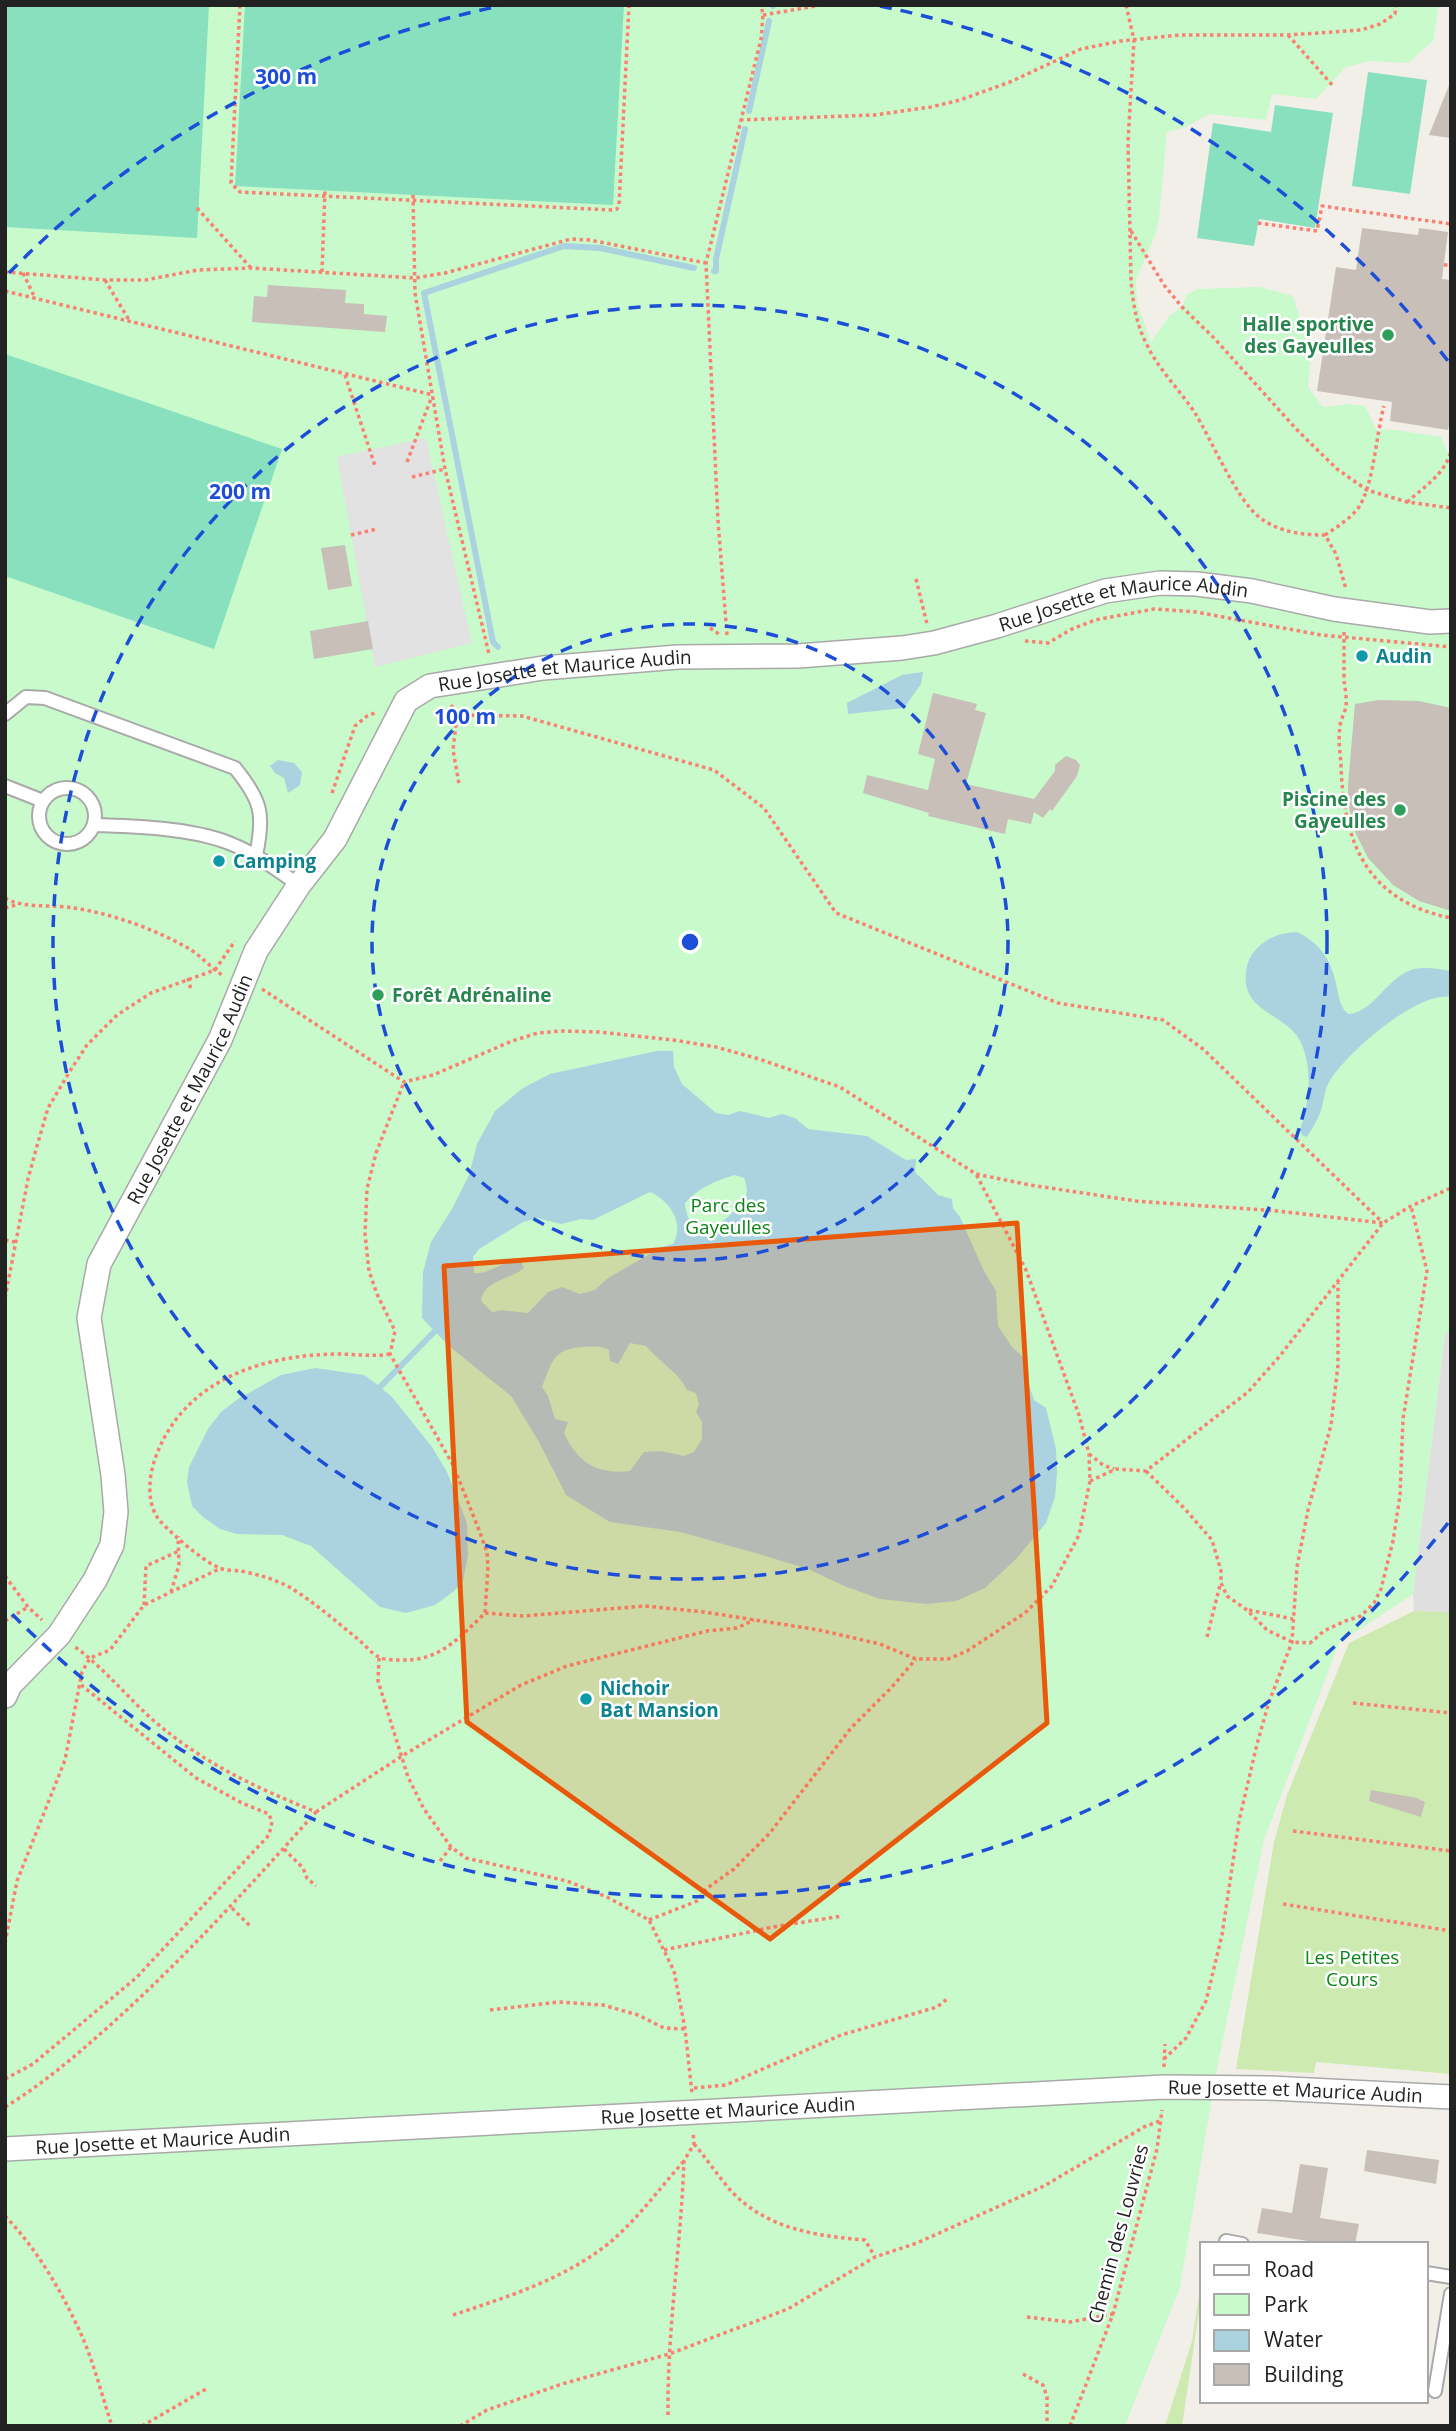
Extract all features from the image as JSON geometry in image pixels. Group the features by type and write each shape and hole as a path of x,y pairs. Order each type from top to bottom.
{"street":[{"name":"Rue Josette et Maurice Audin","path":"7,1689 59,1635 109,1556 112,1545 116,1512 113,1475 89,1318 99,1264 220,1040 256,951 299,885 335,839 406,701 430,686 543,668 678,657 729,658 876,651 934,643 998,626 1105,591 1160,583 1196,583 1346,600 1430,622 1451,621"},
{"name":"Rue Josette et Maurice Audin","path":"5,2149 692,2100 1164,2087 1268,2088 1451,2097"}],"lane":[{"path":"5,714 26,697 45,698 235,768 252,789 260,810 261,832 256,855"},
{"path":"5,786 43,801"},
{"path":"58,789 75,789 84,794 93,806 94,825 85,838 71,844 57,842 46,835 40,826 39,811 43,801 58,789"},
{"path":"94,825 132,826 227,842 256,855 299,885"},
{"path":"1226,2241 1231,2242"},
{"path":"1428,2273 1451,2277"},
{"path":"1435,2390 1447,2344 1451,2294"}],"path":[{"path":"240,5 231,183 240,192 617,209 629,5"},
{"path":"729,658 718,521 706,263 761,39 761,5"},
{"path":"763,15 822,5"},
{"path":"1126,5 1134,40 1128,120 1133,304 1138,325 1156,361 1194,412 1243,498 1258,516 1281,529 1303,535 1325,535 1358,509 1367,490 1384,406"},
{"path":"740,120 874,115 931,107 1010,82 1081,49 1180,35 1288,36 1361,30 1380,24 1395,14 1396,5"},
{"path":"1288,36 1334,87"},
{"path":"322,272 325,190"},
{"path":"413,195 415,278 445,469 496,675"},
{"path":"1260,222 1317,231 1322,206 1451,224"},
{"path":"197,208 251,268"},
{"path":"1130,229 1164,285 1182,307 1214,338 1298,432 1337,469 1367,490 1407,502 1451,508"},
{"path":"5,271 105,280 145,280 198,271 251,268 415,278 445,273 571,239 590,240 706,263"},
{"path":"1444,265 1451,265"},
{"path":"23,273 34,298"},
{"path":"105,280 130,321"},
{"path":"5,291 433,394"},
{"path":"345,373 375,466"},
{"path":"407,462 433,394"},
{"path":"1407,502 1435,478 1448,463 1451,452"},
{"path":"412,477 445,469"},
{"path":"351,535 377,529"},
{"path":"1325,535 1336,554 1346,600 1346,706 1340,726 1342,795 1345,819 1352,841 1362,861 1391,893 1434,915 1451,918"},
{"path":"916,579 931,633"},
{"path":"998,626 1006,635 1014,635 1027,642 1048,643 1095,620 1154,609 1175,610 1344,638 1451,647"},
{"path":"440,684 457,716 453,750 459,784"},
{"path":"330,799 355,726 367,716 406,701"},
{"path":"457,716 522,716 714,770 764,808 836,913 1058,1003 1163,1020 1203,1049 1383,1223"},
{"path":"5,898 16,905"},
{"path":"5,908 35,904 75,908 149,930 190,949 215,970 242,984 261,989 404,1082 433,1074 538,1033 599,1032 673,1040 716,1047 759,1059 840,1087 976,1174 1136,1201 1277,1211 1383,1223"},
{"path":"5,1298 28,1179 48,1108 70,1071 87,1045 117,1015 151,993 215,970 235,940"},
{"path":"188,978 191,990"},
{"path":"390,1354 368,1357 338,1354 281,1360 229,1376 206,1389 176,1416 162,1440 151,1478 153,1512 162,1523 221,1569 269,1577 292,1588 379,1657 403,1660 439,1654 485,1613 488,1567 487,1552 453,1465 390,1354 394,1331 369,1271 365,1234 367,1189 376,1153 404,1082"},
{"path":"485,1613 523,1616 645,1606 819,1630 880,1644 916,1659 948,1659 967,1651 1025,1613 1040,1599 1064,1565 1079,1535 1090,1481 1088,1454 1079,1415 1026,1270 976,1174"},
{"path":"1146,1471 1248,1392 1338,1283 1383,1223 1411,1206 1451,1188"},
{"path":"1220,1583 1227,1596 1247,1610 1266,1630 1292,1642 1310,1643 1324,1631 1361,1616 1374,1603 1381,1589 1393,1541 1400,1496 1403,1419 1427,1271 1411,1206"},
{"path":"5,1240 15,1242"},
{"path":"1164,2059 1186,2038 1206,2001 1222,1935 1239,1821 1257,1744 1269,1702 1292,1642 1297,1567 1308,1510 1331,1424 1338,1365 1338,1283"},
{"path":"1088,1454 1103,1465 1116,1469 1146,1471 1212,1540 1222,1571 1207,1637"},
{"path":"1090,1481 1116,1469"},
{"path":"171,1592 179,1565 178,1536"},
{"path":"144,1605 146,1566 178,1551"},
{"path":"5,1943 17,1881 65,1760 82,1672 90,1658 110,1650 144,1605 221,1569"},
{"path":"5,1576 28,1607 5,1621"},
{"path":"1247,1610 1294,1620"},
{"path":"5,2107 61,2068 143,1996 232,1908 316,1812 402,1756 521,1685 567,1665 706,1632 737,1628 754,1620"},
{"path":"379,1657 378,1681 408,1777 424,1809 451,1847 466,1858 568,1881 607,1897 649,1920 674,1971 685,2029 694,2144 684,2161 635,2219 580,2263 548,2281 453,2315"},
{"path":"90,1658 153,1720 211,1764 261,1790 316,1812"},
{"path":"649,1920 697,1900 706,1889 734,1869 769,1835 850,1728 916,1659"},
{"path":"5,2079 33,2064 137,1977 269,1835 272,1822 269,1814 242,1804 196,1779 80,1684"},
{"path":"1353,1703 1451,1713"},
{"path":"1293,1831 1451,1851"},
{"path":"440,1861 451,1847"},
{"path":"284,1849 316,1886"},
{"path":"1283,1904 1451,1931"},
{"path":"232,1908 251,1927"},
{"path":"664,1950 773,1927 842,1916"},
{"path":"692,2100 841,2035 937,2007 947,1999"},
{"path":"490,2010 559,2002 603,2005 638,2015 664,2028 685,2029"},
{"name":"Chemin des Louvries","path":"1070,2426 1113,2314 1157,2149 1164,2087 1165,2044"},
{"path":"460,2426 487,2410 562,2384 669,2354 788,2309 875,2257 917,2244 1044,2186 1144,2127 1160,2121"},
{"path":"694,2144 732,2191 755,2211 808,2234 865,2241 875,2257"},
{"path":"668,2415 669,2354 676,2293 684,2161"},
{"path":"5,2216 22,2234 50,2276 82,2335 112,2426"},
{"path":"1027,2317 1070,2322 1113,2314"},
{"path":"1023,2374 1044,2385 1047,2397 1047,2426"},
{"path":"142,2426 206,2389"}],"highlighted area":[{"path":"1017,1223 1047,1723 770,1939 467,1722 444,1266"}],"shaded area":[{"path":"426,438 472,643 375,667 337,457"},
{"path":"1451,1331 1451,1612 1414,1611 1413,1594 1445,1333"}],"green space":[{"name":"Parc des Gayeulles","path":"5,5 1439,5 1433,41 1408,63 1370,61 1346,67 1316,99 1272,94 1266,120 1209,114 1186,127 1167,132 1159,218 1155,236 1136,279 1137,302 1151,342 1170,315 1182,307 1187,295 1197,289 1260,287 1293,296 1311,354 1308,387 1323,407 1348,404 1365,406 1377,431 1389,429 1441,437 1451,460 1451,1331 1445,1333 1413,1594 1339,1643 1264,1840 1216,2073 1180,2287 1125,2426 5,2426"},
{"path":"5,5 209,5 197,238 5,227"},
{"path":"245,5 624,5 613,205 235,186"},
{"path":"1368,72 1427,80 1410,194 1352,186"},
{"path":"1275,105 1333,113 1315,228 1259,219 1254,246 1197,238 1213,123 1271,132"},
{"path":"5,354 282,449 214,649 5,576"},
{"name":"Les Petites Cours","path":"1414,1611 1451,1612 1451,2074 1316,2062 1314,2073 1236,2069 1274,1842 1287,1795 1349,1643"},
{"path":"1200,2290 1182,2426 1165,2426 1192,2341"}],"water":[{"path":"923,672 921,684 904,708 848,714 847,703 902,675"},
{"path":"278,760 294,763 302,772 300,785 288,793 284,778 270,766"},
{"path":"1297,932 1313,942 1324,955 1332,970 1340,1002 1348,1014 1365,1008 1402,974 1411,970 1426,968 1451,971 1451,997 1437,998 1402,1014 1350,1056 1329,1082 1320,1113 1307,1137 1302,1135 1300,1130 1306,1109 1309,1077 1302,1045 1296,1034 1258,1005 1246,986 1248,964 1258,947 1273,937"},
{"path":"657,1051 673,1051 674,1067 682,1084 716,1113 728,1115 740,1111 769,1118 782,1114 795,1118 808,1129 867,1136 906,1160 916,1159 915,1172 938,1195 952,1199 953,1208 996,1291 998,1326 1012,1347 1027,1361 1023,1368 1034,1400 1046,1408 1056,1449 1055,1497 1046,1523 1017,1558 985,1588 956,1601 927,1604 880,1599 808,1569 759,1554 680,1532 610,1522 566,1495 539,1442 511,1396 449,1346 422,1318 423,1272 431,1242 469,1175 477,1144 495,1111 523,1088 550,1074","holes":["735,1175 744,1178 746,1196 726,1218 701,1233 689,1220 685,1203 708,1185","650,1192 664,1201 674,1214 676,1236 673,1244 662,1247 608,1278 595,1290 580,1294 562,1287 548,1292 528,1313 502,1310 492,1312 481,1301 483,1294 492,1284 524,1268 520,1260 474,1273 473,1257 479,1249 523,1222 537,1218 561,1224 581,1219 593,1220","630,1343 646,1346 679,1377 687,1390 696,1393 699,1404 696,1412 702,1422 702,1439 694,1452 684,1456 661,1451 644,1452 630,1471 618,1472 598,1468 575,1452 564,1433 568,1422 555,1419 548,1396 542,1387 551,1364 564,1351 593,1347 609,1350 610,1361 618,1364"]},
{"path":"315,1368 364,1375 374,1382 392,1397 432,1447 447,1472 467,1523 468,1556 463,1581 435,1605 406,1613 380,1607 311,1546 282,1535 237,1534 220,1529 192,1506 187,1482 189,1467 208,1429 221,1412 238,1399 281,1375"}],"building":[{"path":"1450,83 1451,138 1429,135"},
{"name":"Halle sportive des Gayeulles","path":"1362,228 1418,235 1419,228 1448,232 1442,279 1451,280 1451,414 1448,430 1390,421 1392,402 1317,391 1336,267 1356,270"},
{"path":"268,285 346,290 345,303 364,304 364,314 387,316 385,332 252,322 254,296 267,297"},
{"path":"345,545 352,586 328,590 321,548"},
{"path":"368,621 373,649 314,659 310,631"},
{"path":"933,693 977,704 975,710 986,713 966,784 1034,799 1055,771 1055,765 1066,756 1076,760 1080,765 1077,776 1052,811 1050,809 1043,818 1034,812 1031,824 1008,819 1005,834 928,816 929,813 863,793 867,775 928,790 935,759 918,754"},
{"name":"Piscine des Gayeulles","path":"1379,700 1419,701 1451,708 1451,911 1419,901 1393,885 1368,858 1355,832 1348,803 1348,785 1355,704"},
{"path":"1371,1790 1417,1798 1425,1802 1421,1817 1369,1801"},
{"path":"1367,2150 1439,2160 1436,2184 1364,2171"},
{"path":"1300,2164 1328,2168 1320,2218 1359,2224 1355,2242 1314,2242 1257,2233 1262,2208 1292,2213"}],"waterway":[{"path":"749,111 769,21"},
{"path":"714,271 745,129"},
{"path":"498,647 493,642 424,293 564,246 600,248 694,268"},
{"path":"380,1387 435,1331"}],"place":[{"name":"Halle sportive des Gayeulles","path":"1388,335"},
{"name":"Audin","path":"1362,656"},
{"name":"Piscine des Gayeulles","path":"1400,810"},
{"name":"Camping","path":"219,861"},
{"name":"Forêt Adrénaline","path":"378,995"},
{"name":"Nichoir Bat Mansion","path":"586,1699"}]}
